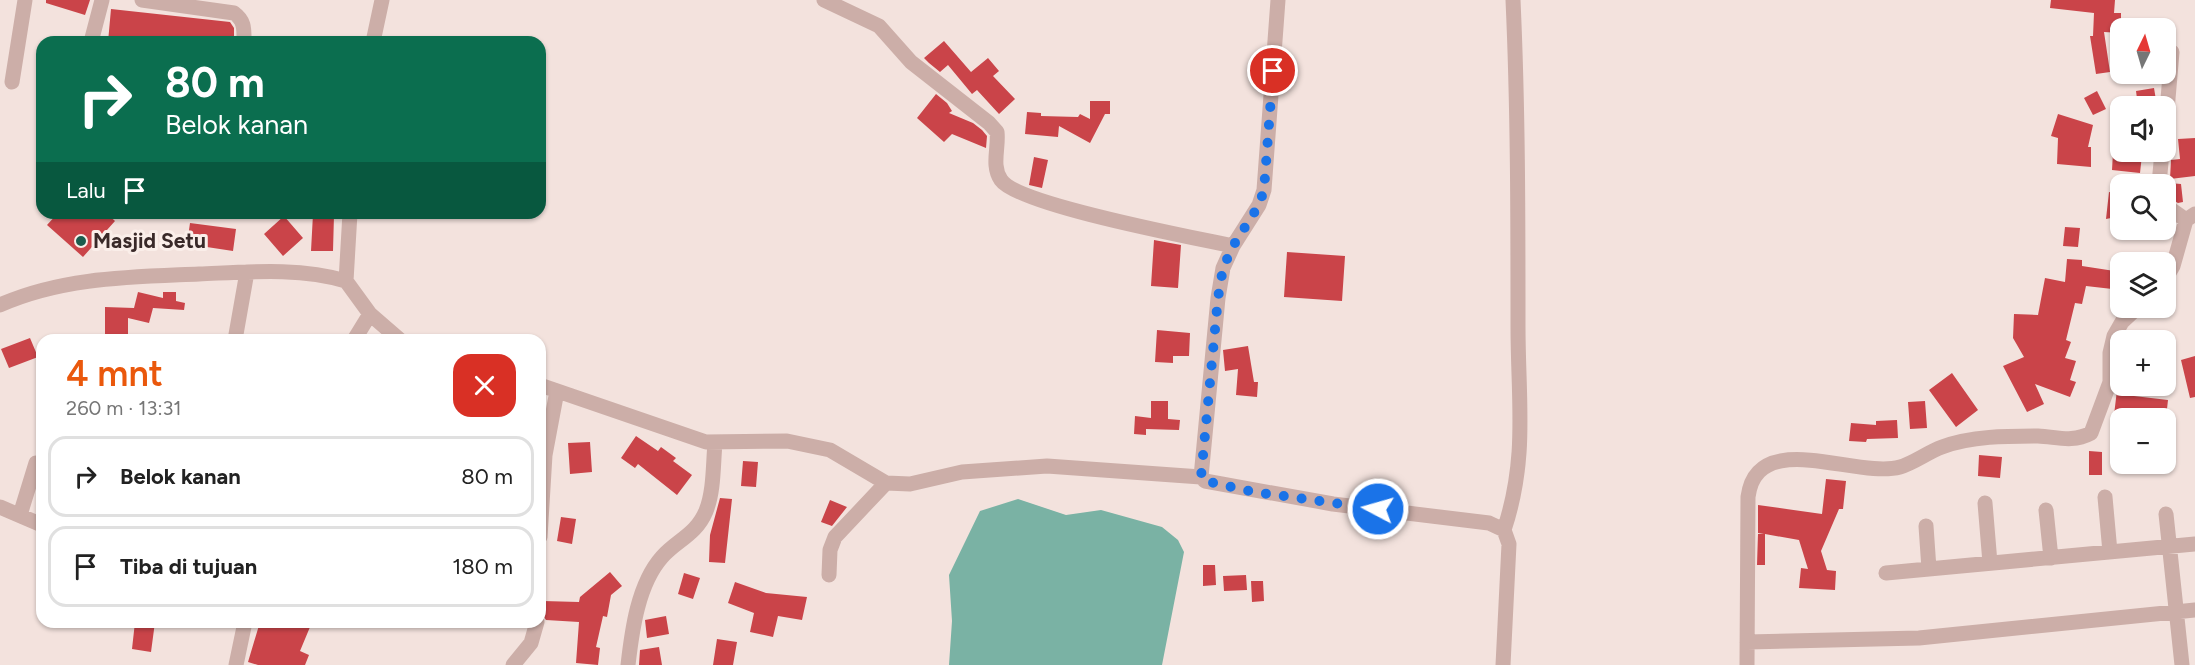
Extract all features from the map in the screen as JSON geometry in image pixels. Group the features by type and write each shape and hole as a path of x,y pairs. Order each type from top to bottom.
{"street":[{"path":"12,82 25,0"},
{"path":"93,36 102,0"},
{"path":"142,0 234,13 244,25 244,36"},
{"path":"375,36 382,0"},
{"path":"824,0 879,26 911,62 989,123 997,132 994,159 1001,180 1010,187 1063,208 1233,246"},
{"path":"1201,477 1218,298 1223,268 1233,246 1259,205 1264,190 1278,0"},
{"path":"1503,665 1509,544 1504,530 1514,501 1522,431 1518,346 1518,131 1513,0"},
{"path":"2176,211 2190,217 2176,257"},
{"path":"350,219 346,280 370,314 393,334"},
{"path":"0,304 23,294 94,279 247,272 314,273 346,280"},
{"path":"236,334 247,272"},
{"path":"358,334 370,314"},
{"path":"1747,665 1748,497 1750,483 1762,467 1785,459 1881,468 1901,467 1944,446 1965,441 2040,436 2069,440 2085,436 2091,433 2110,382 2109,353 2114,336 2126,318"},
{"path":"546,387 715,443 788,441 813,445 843,455 886,483 910,484 962,472 1047,466 1201,477 1205,481 1254,492 1333,504 1447,516 1489,523 1504,530"},
{"path":"546,450 557,391"},
{"path":"628,665 637,614 654,568 697,526 706,511 710,496 715,443"},
{"path":"20,516 36,463"},
{"path":"829,575 830,550 835,537 886,483"},
{"path":"2105,497 2110,552"},
{"path":"1985,503 1990,563"},
{"path":"0,507 36,523"},
{"path":"2046,510 2050,558"},
{"path":"2166,514 2182,665"},
{"path":"1926,526 1929,569"},
{"path":"1887,573 2195,544"},
{"path":"1747,642 1919,638 2195,610"},
{"path":"236,665 244,628"},
{"path":"513,665 531,643 535,628"}],"water":[{"path":"1018,499 1066,515 1101,510 1162,527 1178,540 1184,552 1162,665 949,665 952,621 949,575 980,511"}],"building":[{"path":"46,0 90,0 85,15 46,3"},
{"path":"2051,0 2115,0 2114,13 2121,13 2121,18 2110,18 2110,32 2104,32 2110,72 2096,74 2090,36 2093,36 2094,13 2050,8"},
{"path":"111,9 230,22 234,28 234,36 109,36"},
{"path":"944,41 971,72 988,58 999,71 993,76 1015,99 999,114 977,90 972,94 948,65 940,72 924,58"},
{"path":"2154,88 2155,96 2137,96 2136,91"},
{"path":"2097,91 2106,109 2093,115 2084,98"},
{"path":"936,94 947,103 952,111 949,113 973,123 982,130 987,136 986,148 952,134 944,142 917,118"},
{"path":"1090,101 1110,101 1110,114 1105,114 1090,143 1059,126 1058,137 1025,134 1027,112 1041,113 1041,116 1078,117 1080,114 1090,119"},
{"path":"2058,114 2093,125 2088,147 2091,147 2091,167 2057,164 2058,138 2051,136"},
{"path":"2195,138 2195,176 2176,178 2176,174 2170,174 2171,162 2180,159 2178,139"},
{"path":"1034,157 1048,160 1042,188 1029,185"},
{"path":"2112,162 2141,162 2140,173 2112,170"},
{"path":"2176,184 2181,184 2183,202 2176,202"},
{"path":"2109,192 2110,218 2106,219"},
{"name":"Masjid Setu","path":"52,219 113,219 115,221 83,257 47,225"},
{"path":"281,219 287,219 303,238 283,256 264,234"},
{"path":"313,219 334,219 333,251 311,251"},
{"path":"190,223 236,229 233,251 187,244"},
{"path":"2065,227 2080,228 2078,247 2063,246"},
{"path":"1154,240 1181,245 1178,288 1151,286"},
{"path":"1287,252 1345,256 1342,301 1284,297"},
{"path":"2067,259 2082,260 2082,266 2110,270 2110,289 2086,286 2082,304 2075,303 2066,340 2071,342 2065,358 2076,361 2070,380 2076,382 2070,397 2035,384 2044,404 2027,412 2003,366 2024,357 2013,338 2014,314 2038,315 2045,278 2065,282"},
{"path":"138,292 163,298 163,292 176,292 176,301 185,303 184,310 153,308 149,323 128,318 128,334 105,334 105,307 134,308"},
{"path":"1157,330 1190,333 1189,356 1173,356 1173,363 1155,362"},
{"path":"30,338 36,358 9,368 1,349"},
{"path":"1248,346 1254,382 1258,382 1257,397 1236,395 1238,369 1225,371 1223,350"},
{"path":"2195,356 2195,397 2190,398 2181,360"},
{"path":"1952,373 1978,410 1956,427 1929,390"},
{"path":"2116,396 2168,400 2167,408 2115,408"},
{"path":"1151,401 1168,401 1168,419 1180,420 1179,430 1146,429 1146,435 1134,434 1135,416 1151,418"},
{"path":"1925,401 1927,428 1910,429 1908,402"},
{"path":"1897,420 1898,438 1867,439 1866,442 1849,441 1851,423 1876,425 1876,421"},
{"path":"636,436 658,451 661,447 676,458 673,461 692,475 677,495 638,464 635,468 621,458"},
{"path":"590,442 592,472 570,474 568,443"},
{"path":"2089,451 2102,452 2102,475 2089,475"},
{"path":"1979,455 2002,457 2000,478 1978,476"},
{"path":"743,461 758,462 756,487 741,486"},
{"path":"1826,479 1846,481 1843,509 1839,509 1821,551 1827,570 1836,571 1835,590 1799,588 1801,568 1808,569 1799,540 1765,534 1765,565 1757,565 1758,534 1764,534 1758,533 1758,505 1822,514"},
{"path":"720,498 732,499 725,563 709,562 710,535"},
{"path":"830,500 847,507 832,526 821,522"},
{"path":"561,517 576,519 572,544 557,541"},
{"path":"1203,565 1215,565 1216,585 1203,586"},
{"path":"610,572 622,586 611,595 607,617 603,616 596,647 600,648 598,665 576,663 579,622 546,620 546,601 579,602 580,597"},
{"path":"684,573 700,578 693,599 678,594"},
{"path":"1246,575 1247,590 1224,591 1223,576"},
{"path":"1251,581 1263,581 1264,601 1252,602"},
{"path":"735,582 766,593 807,597 802,620 778,616 773,637 750,632 754,613 728,603"},
{"path":"666,616 669,634 647,638 645,620"},
{"path":"134,628 154,628 151,652 132,649"},
{"path":"258,628 310,628 300,651 309,655 305,665 258,665 248,662"},
{"path":"717,639 737,642 733,665 713,665"},
{"path":"659,647 662,665 639,665 640,650"}],"place":[{"name":"Masjid Setu","path":"81,241"}],"route":[{"path":"1273,71 1264,190 1259,205 1233,246 1223,268 1218,298 1201,477 1205,481 1254,492 1378,509"}]}
